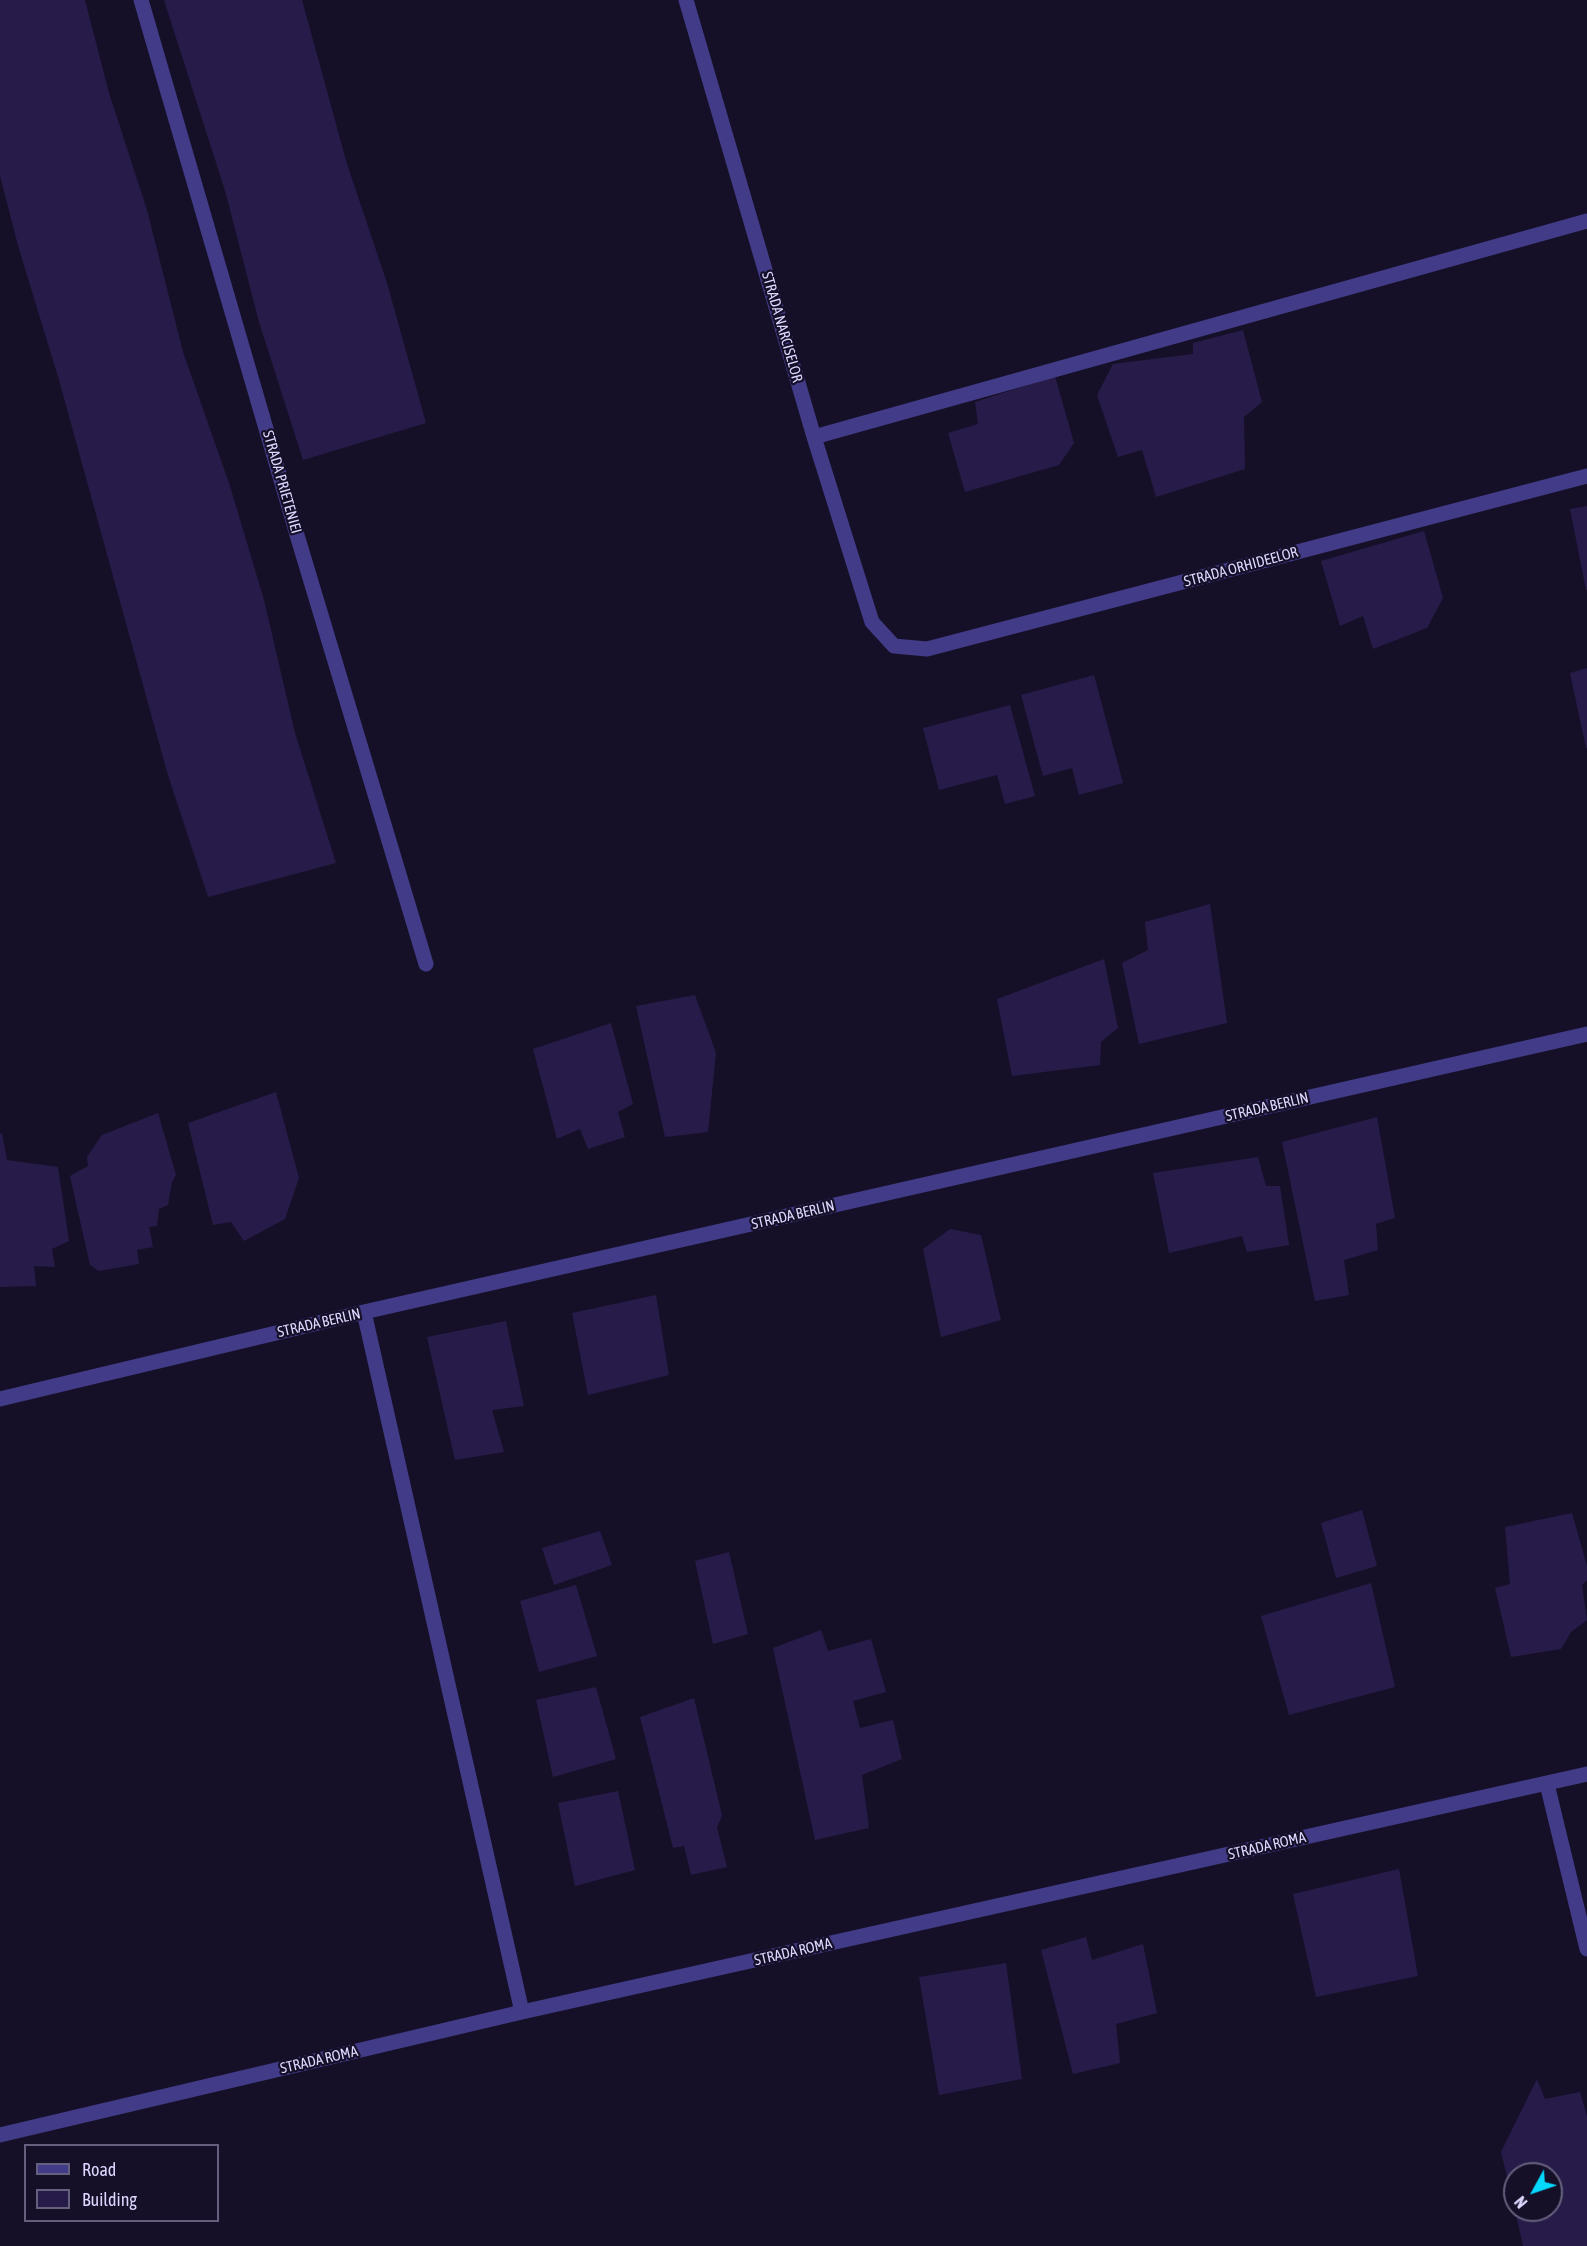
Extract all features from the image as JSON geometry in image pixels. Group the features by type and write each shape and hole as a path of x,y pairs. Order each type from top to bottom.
{"street":[{"name":"STRADA PRIETENIEI","path":"141,0 297,535 426,964"},
{"name":"STRADA NARCISELOR","path":"686,0 814,437 872,622 894,646"},
{"path":"814,437 1587,221"},
{"name":"STRADA ORHIDEELOR","path":"894,646 927,650 1587,476"},
{"name":"STRADA BERLIN","path":"0,1399 364,1312 1587,1034"},
{"path":"364,1312 522,2013"},
{"name":"STRADA ROMA","path":"0,2136 522,2013 1587,1774"},
{"path":"1547,1784 1587,1949"}],"building":[{"path":"0,0 85,0 109,93 147,210 183,352 230,486 264,600 295,733 336,863 208,897 167,772 0,176"},
{"path":"164,0 302,0 347,164 387,283 426,423 303,460 259,322 226,194"},
{"path":"1243,330 1262,402 1244,417 1245,469 1156,497 1142,450 1118,457 1097,395 1113,364 1193,354 1193,343"},
{"path":"1055,376 1074,443 1059,465 965,492 948,433 978,424 975,402"},
{"path":"1587,506 1587,590 1586,590 1570,509"},
{"path":"1424,531 1443,598 1427,628 1373,649 1363,616 1340,626 1321,561"},
{"path":"1587,668 1587,748 1586,748 1570,673"},
{"path":"1094,675 1123,783 1079,795 1072,768 1043,776 1021,695"},
{"path":"1010,705 1035,796 1005,804 997,775 939,790 923,728"},
{"path":"1210,904 1227,1023 1139,1044 1122,963 1148,950 1145,922"},
{"path":"1104,959 1118,1028 1101,1042 1100,1065 1012,1076 997,999"},
{"path":"695,995 716,1053 708,1132 665,1137 636,1006"},
{"path":"611,1023 633,1104 618,1112 625,1137 588,1149 580,1129 557,1139 533,1049"},
{"path":"276,1092 299,1178 285,1219 244,1241 231,1222 213,1225 188,1123"},
{"path":"158,1113 176,1175 172,1182 168,1205 159,1209 157,1226 149,1227 153,1247 137,1250 139,1264 99,1271 90,1265 70,1176 88,1166 87,1157 102,1135"},
{"path":"1377,1117 1395,1218 1376,1224 1378,1250 1344,1260 1349,1295 1315,1301 1282,1142"},
{"path":"2,1133 7,1160 58,1167 69,1241 52,1249 55,1267 34,1266 36,1286 0,1287 0,1134"},
{"path":"1258,1157 1266,1186 1280,1186 1289,1245 1247,1252 1242,1236 1169,1253 1153,1173"},
{"path":"950,1229 981,1235 1001,1320 941,1337 923,1249"},
{"path":"656,1295 669,1375 588,1395 572,1313"},
{"path":"506,1321 524,1406 492,1410 504,1452 455,1460 427,1337"},
{"path":"1362,1510 1377,1566 1336,1578 1321,1523"},
{"path":"1572,1513 1587,1566 1587,1580 1582,1585 1587,1620 1571,1632 1561,1649 1511,1657 1495,1588 1510,1584 1505,1527"},
{"path":"600,1531 612,1565 554,1585 542,1548"},
{"path":"729,1552 748,1634 713,1644 695,1561"},
{"path":"1371,1583 1395,1687 1289,1715 1261,1616"},
{"path":"576,1585 597,1656 539,1672 520,1601"},
{"path":"821,1630 828,1651 871,1639 886,1692 853,1701 860,1728 893,1720 902,1759 862,1775 869,1828 815,1840 773,1648"},
{"path":"596,1687 616,1759 553,1777 536,1700"},
{"path":"694,1698 722,1815 717,1828 727,1867 691,1875 684,1846 673,1848 640,1717"},
{"path":"618,1791 635,1870 575,1886 558,1803"},
{"path":"1399,1869 1418,1976 1316,1997 1293,1894"},
{"path":"1086,1937 1092,1960 1143,1944 1157,2013 1116,2024 1120,2063 1073,2074 1041,1950"},
{"path":"1006,1963 1022,2079 939,2095 919,1977"},
{"path":"1537,2079 1545,2099 1580,2092 1587,2116 1587,2246 1523,2246 1518,2222 1563,2222 1563,2162 1503,2162 1501,2152"}]}
